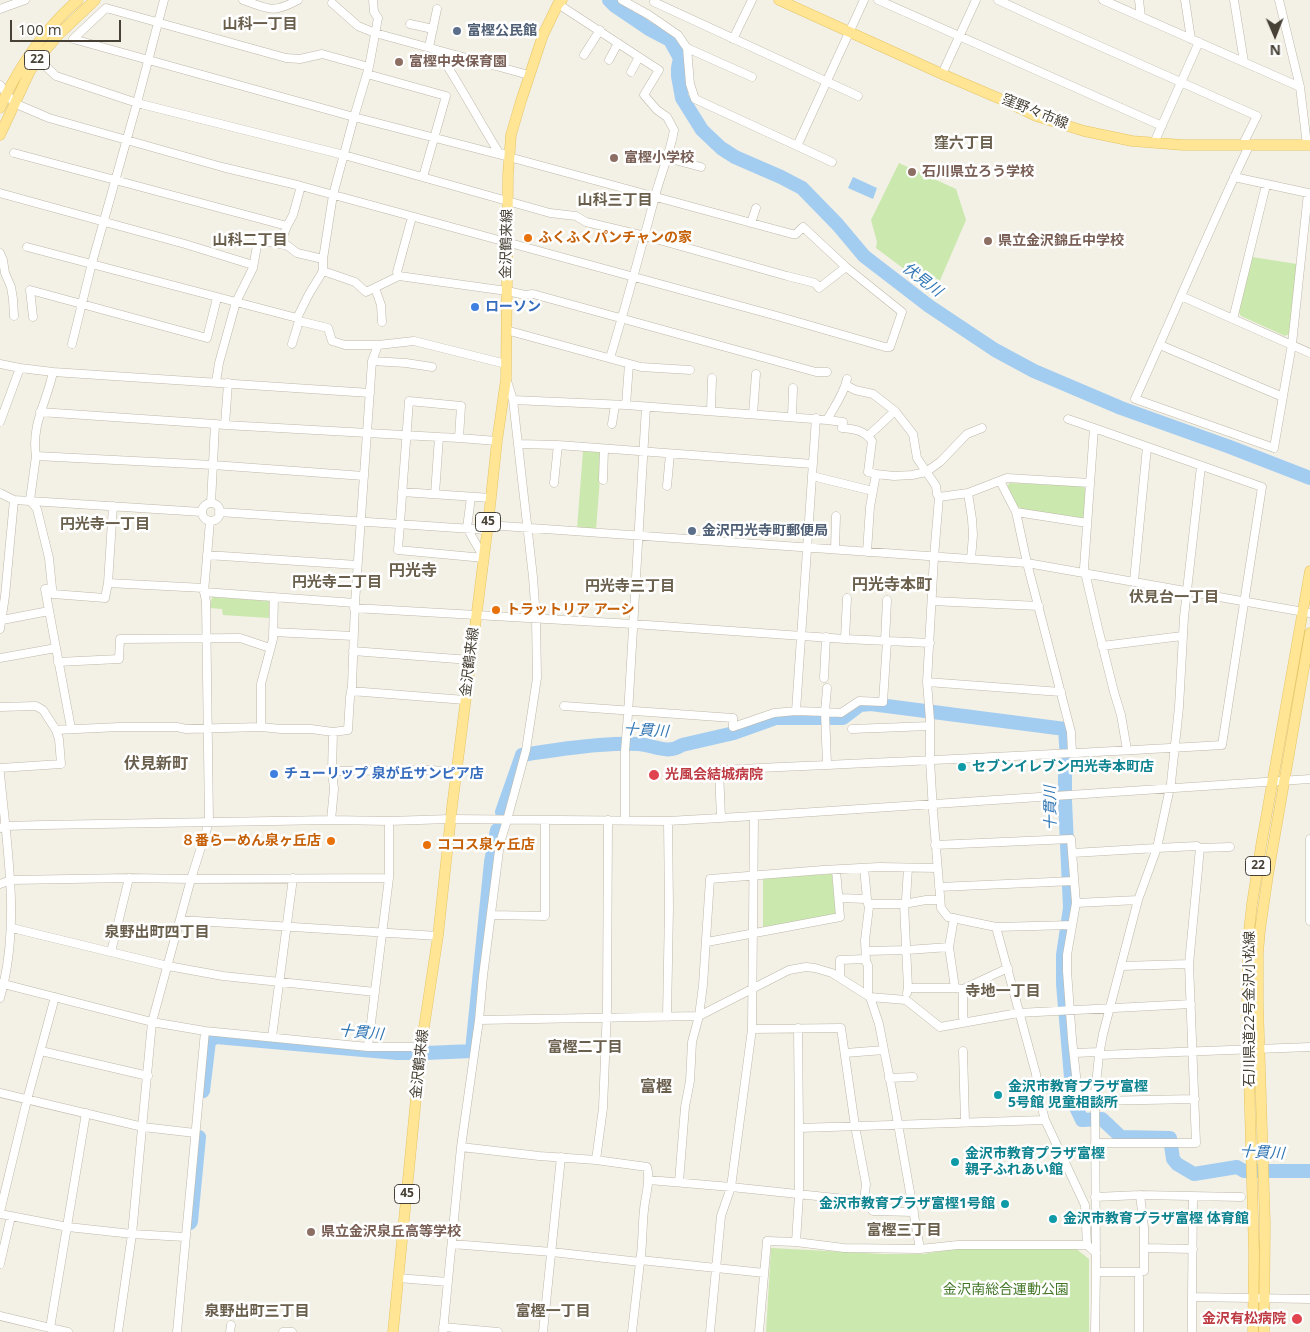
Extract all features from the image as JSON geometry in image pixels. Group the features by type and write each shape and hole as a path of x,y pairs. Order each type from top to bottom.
{"main road":[{"name":"22","path":"0,108 6,93 30,53 66,10 78,0"},
{"name":"22","path":"0,135 30,71 38,59 59,34 95,0"},
{"name":"窪野々市線","path":"779,0 1036,116 1084,131 1132,141 1183,145 1308,145"},
{"name":"金沢鶴来線","path":"393,1332 421,1052 438,936 450,819 506,379 507,243 511,135 543,34 560,2"},
{"name":"石川県道22号金沢小松線","path":"1254,1049 1248,1008 1248,939 1252,904 1278,744 1306,612 1310,571"},
{"name":"石川県道22号金沢小松線","path":"1264,1332 1265,1298 1254,1049 1260,930 1310,633"},
{"name":"石川県道22号金沢小松線","path":"1253,1332 1258,1171"}],"street":[{"path":"0,9 25,0"},
{"path":"72,344 92,263 164,0"},
{"path":"243,0 271,10 284,8 298,0"},
{"path":"292,344 298,320 309,294 323,271 323,258 333,195 368,71 376,32 378,18 374,12 374,0"},
{"path":"622,0 649,15 678,35 688,48 752,77"},
{"path":"733,39 752,0"},
{"path":"797,146 864,0"},
{"path":"878,0 1162,126"},
{"path":"942,74 976,0"},
{"path":"998,0 1256,116 1234,178 1135,399 1274,448 1292,344 1308,193 1234,178"},
{"path":"1103,0 1300,87"},
{"path":"1138,0 1141,17"},
{"path":"1185,0 1191,38"},
{"path":"1234,0 1244,62"},
{"path":"1279,0 1300,87 1308,145"},
{"path":"330,1 358,26 530,75"},
{"path":"649,15 654,1 858,96"},
{"path":"560,2 659,70 644,95 657,110 667,117 674,130 610,358"},
{"path":"0,84 14,103 49,118 890,347 902,312 846,267 803,227 796,234 792,234 509,157 434,137 354,117 73,39 106,8 286,58 300,58 322,54 446,96 434,137 423,177"},
{"path":"429,47 437,9"},
{"path":"410,24 433,29"},
{"path":"584,55 600,30"},
{"path":"1154,143 1199,42"},
{"path":"609,60 618,43"},
{"path":"688,48 690,84 695,99 832,162"},
{"path":"438,50 499,153 509,157"},
{"path":"631,72 639,57"},
{"path":"38,59 56,76 137,103 423,177 550,213 576,216 586,222 645,236 815,283 819,288 846,267"},
{"path":"14,154 287,226"},
{"path":"667,158 700,166"},
{"path":"1233,319 1266,184"},
{"path":"280,244 293,215 301,186"},
{"path":"0,193 185,244 253,265"},
{"path":"752,223 756,208"},
{"path":"399,276 397,272 412,217"},
{"path":"216,382 219,363 236,302 253,265 258,240 288,246 297,253 323,258"},
{"path":"27,247 328,328 332,340 345,345 414,342 506,364"},
{"path":"0,253 11,287 14,316"},
{"path":"323,271 355,282 366,292 399,276 525,295 533,294 816,372 827,372"},
{"path":"375,288 381,305 382,322"},
{"path":"33,317 30,290 206,338 217,298"},
{"path":"1181,296 1310,353"},
{"path":"506,330 641,367 690,370"},
{"path":"56,730 138,727 261,727 281,729 311,728 333,732 348,730 352,686 354,605 372,361 378,345"},
{"path":"1160,345 1283,397"},
{"path":"372,361 432,367"},
{"path":"0,364 53,372 370,393"},
{"path":"626,405 629,364"},
{"path":"0,422 20,368"},
{"path":"53,372 37,421 34,444 36,456 30,500 37,508 49,558 53,594 105,598 108,583 113,506"},
{"path":"753,414 756,374"},
{"path":"710,411 712,378"},
{"path":"498,1332 443,1329 461,1147 479,1020 500,843 525,754 537,678 536,619 528,528 512,400 506,379"},
{"path":"827,420 841,396 846,382 856,390 873,394 894,411 913,434 917,458 936,486 939,497 927,682 932,805 941,908 948,917 996,927 1069,925"},
{"path":"225,425 228,383"},
{"path":"792,416 793,388"},
{"path":"512,400 626,405 792,416 843,422 842,428 857,429 872,441 868,472 894,476 926,472 940,462 967,434 982,428"},
{"path":"459,438 461,406 409,401 398,550 484,558"},
{"path":"612,424 615,405"},
{"path":"625,820 625,744 646,407"},
{"path":"868,436 894,411"},
{"path":"40,412 497,441"},
{"path":"796,711 816,418"},
{"path":"721,818 719,770 1222,745 1262,487 1068,419"},
{"path":"211,503 215,424"},
{"path":"1094,428 1084,568 1128,750"},
{"path":"435,494 439,437"},
{"path":"518,444 558,445 813,464"},
{"path":"554,483 558,445"},
{"path":"1134,581 1147,447"},
{"path":"603,480 604,449"},
{"path":"667,486 670,454"},
{"path":"36,456 213,465 364,476"},
{"path":"1095,1332 1095,1097 1099,1054 1138,900 1157,848 1171,789 1179,707 1182,636 1201,466"},
{"path":"867,552 870,507 876,474"},
{"path":"812,476 873,491"},
{"path":"939,497 968,493 1007,478 1090,483"},
{"path":"1000,482 1016,512 1027,563 1071,732 1069,754"},
{"path":"402,492 491,498"},
{"path":"968,493 973,535 971,559"},
{"path":"0,494 14,500 202,512"},
{"path":"471,497 468,528 484,558"},
{"path":"0,629 14,500"},
{"path":"211,503 216,505 219,512 218,517 210,521 203,516 202,512 204,506 211,503"},
{"path":"219,512 468,528 528,528 1027,563 1306,612"},
{"path":"1016,512 1087,523"},
{"path":"835,549 836,516"},
{"path":"118,1332 132,1234 152,1022 191,879 209,822 207,638 204,590 210,521"},
{"path":"207,555 358,565"},
{"path":"108,583 204,590 476,616 930,643"},
{"path":"52,588 45,589 71,728"},
{"path":"261,727 261,684 273,632 274,598"},
{"path":"845,639 847,598"},
{"path":"564,706 733,718 734,727 774,713 796,711 825,716 841,713 858,701 883,702 887,600"},
{"path":"932,601 1039,606"},
{"path":"2,620 49,611"},
{"path":"273,632 353,636"},
{"path":"1102,646 1182,636"},
{"path":"824,678 826,637"},
{"path":"58,662 119,659 120,639 240,638 270,648"},
{"path":"0,658 56,648"},
{"path":"353,651 470,660"},
{"path":"927,682 1061,692"},
{"path":"827,688 825,716 827,765"},
{"path":"351,691 465,700"},
{"path":"0,707 36,706 43,710 56,730 59,740 61,764 0,768"},
{"path":"852,729 930,726"},
{"path":"331,820 334,788 332,771 333,732"},
{"path":"332,771 432,770 456,773"},
{"path":"0,774 2,827 11,880 12,928 0,998"},
{"path":"2,827 331,820 668,821 1310,780"},
{"path":"710,1332 721,1216 731,1187 752,1029 754,816"},
{"path":"491,914 545,916 545,820"},
{"path":"596,1160 603,1108 608,820"},
{"path":"368,1046 389,878 389,821"},
{"path":"667,1017 668,821"},
{"path":"935,845 1071,839 1071,881 1076,902 1069,925 1067,1010 1078,1094 1095,1097 1195,1099"},
{"path":"1310,839 1310,921"},
{"path":"1072,853 1197,846 1200,848 1230,847"},
{"path":"1095,1143 1196,1143 1189,964 1200,848"},
{"path":"679,1182 690,1080 692,1042 699,1016 707,942 710,879 864,868 937,868"},
{"path":"864,868 869,907 865,940 869,996 879,1024 920,1249"},
{"path":"906,1000 908,988 904,904 906,900 908,868"},
{"path":"707,942 840,917 836,870"},
{"path":"0,884 11,880 128,878 389,878"},
{"path":"111,952 128,878"},
{"path":"272,1038 293,878"},
{"path":"939,887 1071,881"},
{"path":"839,898 904,904 926,900 940,900"},
{"path":"1076,902 1138,900"},
{"path":"954,918 949,947 965,1022"},
{"path":"180,920 438,936"},
{"path":"996,927 1036,1074 1045,1120 1085,1206 1087,1245"},
{"path":"12,928 168,966 223,976 375,992"},
{"path":"840,978 840,960 907,950 949,947"},
{"path":"1121,966 1189,964"},
{"path":"479,1020 699,1016 789,970 806,967 832,973 869,996 906,1000 940,1027 1018,1013 1191,1004"},
{"path":"908,988 959,989 1008,968"},
{"path":"2,983 152,1022 205,1031 421,1052"},
{"path":"56,997 27,1100 0,1213 68,1227 132,1234 185,1237"},
{"path":"796,1242 799,1195 798,1028"},
{"path":"752,1029 841,1028 855,1126 866,1184 864,1201"},
{"path":"178,1332 185,1237 205,1031"},
{"path":"1074,1053 1193,1052 1310,1047"},
{"path":"844,1053 884,1050"},
{"path":"41,1051 148,1076"},
{"path":"963,1051 965,1122"},
{"path":"889,1078 914,1077"},
{"path":"0,1093 143,1127 195,1133"},
{"path":"50,1328 86,1113"},
{"path":"798,1128 1045,1120"},
{"path":"461,1147 596,1160 647,1167 649,1173 632,1332"},
{"path":"544,1332 561,1157"},
{"path":"648,1180 864,1201 873,1211 914,1212"},
{"path":"1095,1197 1140,1195 1241,1197"},
{"path":"1096,1272 1144,1272 1144,1228 1140,1195"},
{"path":"1192,1332 1193,1197"},
{"path":"1085,1206 1095,1206"},
{"path":"0,1264 11,1216"},
{"path":"759,1332 767,1241 796,1242 844,1248 920,1249 958,1245 1087,1245 1096,1253"},
{"path":"452,1244 764,1273"},
{"path":"1144,1248 1193,1249"},
{"path":"1138,1332 1139,1272"},
{"path":"398,1278 448,1282"},
{"path":"1192,1297 1310,1299"},
{"path":"0,1316 68,1332"},
{"path":"283,1332 292,1332"}],"green space":[{"path":"899,163 956,189 966,220 935,292 876,248 877,242 871,220"},
{"path":"1252,257 1297,264 1289,334 1285,336 1241,316 1238,311"},
{"path":"583,451 602,452 596,530 577,529"},
{"path":"1010,483 1083,486 1086,490 1085,517 1080,520 1018,507 1007,486"},
{"path":"212,597 269,601 269,618 223,615 222,609 210,608"},
{"path":"832,874 836,915 763,927 763,878"},
{"name":"金沢南総合運動公園","path":"771,1248 884,1254 923,1254 960,1248 1075,1248 1089,1259 1089,1332 766,1332"}],"water":[{"path":"853,177 877,188 873,199 848,188"}],"waterway":[{"name":"伏見川","path":"609,0 649,29 670,40 680,58 678,76 682,98 702,130 721,148 735,157 802,188 838,225 864,256 929,306 995,350 1034,371 1121,408 1310,478"},
{"name":"十貫川","path":"502,812 522,755 589,746 623,744 638,744 660,749 671,749 734,733 776,718 843,718 860,705 871,704 1065,729 1067,759 1065,801 1070,908 1063,955 1063,984 1073,1101 1082,1120 1102,1119 1121,1137 1170,1138 1173,1159 1177,1164 1194,1174 1237,1167 1244,1171 1310,1171"},
{"name":"十貫川","path":"203,1091 209,1041 216,1037 397,1053 472,1051 491,862 497,830"},
{"name":"十貫川","path":"190,1223 199,1137"}],"place":[{"name":"富樫公民館","path":"457,31"},
{"name":"富樫中央保育園","path":"399,62"},
{"name":"富樫小学校","path":"614,158"},
{"name":"石川県立ろう学校","path":"912,172"},
{"name":"ふくふくパンチャンの家","path":"528,238"},
{"name":"県立金沢錦丘中学校","path":"988,241"},
{"name":"ローソン","path":"475,307"},
{"name":"金沢円光寺町郵便局","path":"692,531"},
{"name":"トラットリア アーシ","path":"496,610"},
{"name":"セブンイレブン円光寺本町店","path":"962,767"},
{"name":"チューリップ 泉が丘サンピア店","path":"274,774"},
{"name":"光風会結城病院","path":"654,775"},
{"name":"８番らーめん泉ヶ丘店","path":"331,841"},
{"name":"ココス泉ヶ丘店","path":"427,845"},
{"name":"金沢市教育プラザ富樫 5号館 児童相談所","path":"998,1095"},
{"name":"金沢市教育プラザ富樫 親子ふれあい館","path":"955,1162"},
{"name":"金沢市教育プラザ富樫1号館","path":"1005,1204"},
{"name":"金沢市教育プラザ富樫 体育館","path":"1053,1219"},
{"name":"県立金沢泉丘高等学校","path":"311,1232"},
{"name":"金沢有松病院","path":"1297,1319"}],"district":[{"name":"山科一丁目","path":"260,25"},
{"name":"窪六丁目","path":"964,144"},
{"name":"山科三丁目","path":"615,201"},
{"name":"山科二丁目","path":"250,241"},
{"name":"円光寺一丁目","path":"105,525"},
{"name":"円光寺","path":"413,571"},
{"name":"円光寺二丁目","path":"337,583"},
{"name":"円光寺本町","path":"892,585"},
{"name":"円光寺三丁目","path":"630,587"},
{"name":"伏見台一丁目","path":"1174,598"},
{"name":"伏見新町","path":"156,764"},
{"name":"泉野出町四丁目","path":"157,933"},
{"name":"寺地一丁目","path":"1003,992"},
{"name":"富樫二丁目","path":"585,1048"},
{"name":"富樫","path":"656,1087"},
{"name":"富樫三丁目","path":"904,1231"},
{"name":"泉野出町三丁目","path":"257,1312"},
{"name":"富樫一丁目","path":"553,1312"}]}
